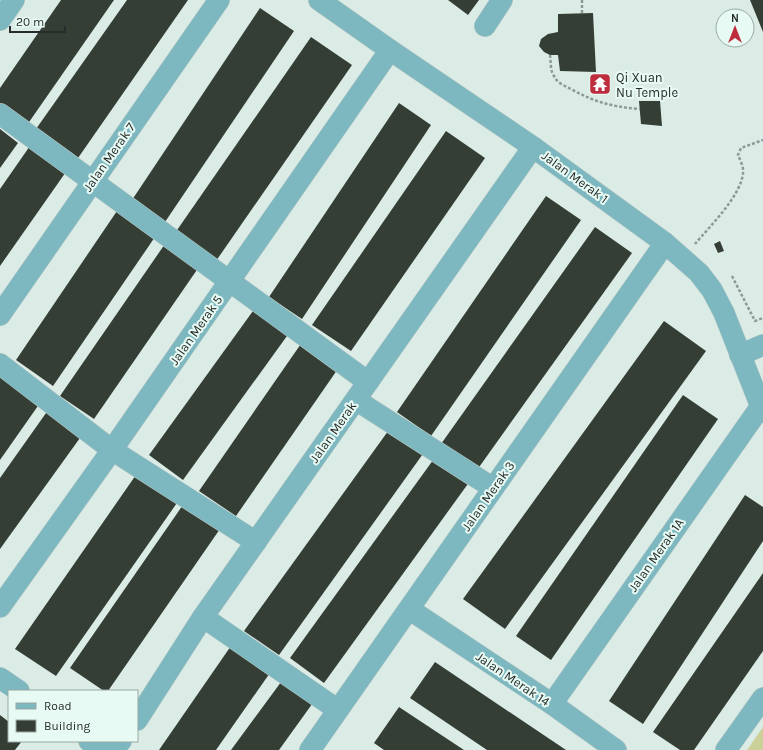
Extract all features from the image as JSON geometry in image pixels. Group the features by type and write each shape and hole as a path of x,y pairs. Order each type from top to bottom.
{"street":[{"path":"0,20 14,0"},
{"name":"Jalan Merak 7","path":"0,315 219,0"},
{"name":"Jalan Merak 1","path":"319,0 533,147 665,243 700,273 712,290 724,313 762,409"},
{"path":"485,26 502,0"},
{"name":"Jalan Merak 5","path":"0,607 230,282 390,50"},
{"path":"0,114 368,382"},
{"name":"Jalan Merak","path":"138,718 203,617 533,147"},
{"name":"Jalan Merak 3","path":"316,748 338,710 665,243"},
{"path":"740,355 763,345"},
{"path":"0,364 112,450 256,542"},
{"path":"356,400 493,488"},
{"name":"Jalan Merak 1A","path":"552,704 762,409"},
{"name":"Jalan Merak 14","path":"409,609 552,704 616,750"},
{"path":"203,617 338,710"},
{"path":"0,678 18,690"},
{"path":"726,750 763,698"},
{"path":"90,742 101,750"},
{"path":"112,750 120,742"}],"path":[{"path":"582,0 582,14"},
{"path":"550,55 554,77 561,84 583,96 599,102 616,107 640,109"},
{"path":"683,258 732,200 740,186 744,172 738,155 741,148 763,140"},
{"path":"732,276 755,321 763,318"}],"green space":[{"path":"763,727 763,750 747,750"}],"building":[{"path":"61,0 114,0 27,125 0,106 0,88"},
{"path":"127,0 188,0 78,158 36,129"},
{"path":"448,0 479,0 468,15"},
{"path":"750,0 763,0 763,32 755,12 755,8 753,8"},
{"path":"260,8 294,31 165,222 132,200"},
{"path":"593,13 596,72 560,71 558,55 550,55 544,52 539,46 541,39 548,34 558,32 558,14"},
{"path":"311,37 352,65 216,261 175,233"},
{"path":"639,101 660,101 662,126 641,124"},
{"path":"399,103 431,125 302,319 269,297"},
{"path":"0,129 18,143 0,168"},
{"path":"446,131 485,158 351,351 312,325"},
{"path":"32,143 68,169 0,266 0,189"},
{"path":"546,196 581,220 431,436 397,412"},
{"path":"119,208 157,234 53,386 16,360"},
{"path":"595,227 632,253 477,470 441,444"},
{"path":"167,241 201,264 94,419 60,396"},
{"path":"720,241 724,251 718,253 714,244"},
{"path":"258,304 292,329 183,480 149,455"},
{"path":"664,321 706,351 505,629 463,599"},
{"path":"305,338 342,363 236,516 199,491"},
{"path":"0,376 40,403 0,460"},
{"path":"683,395 718,419 551,660 516,636"},
{"path":"51,406 85,431 0,549 0,478"},
{"path":"391,427 425,451 279,655 244,631"},
{"path":"436,456 470,481 324,683 290,658"},
{"path":"138,472 179,500 56,676 15,649"},
{"path":"745,495 763,507 763,541 643,724 609,701"},
{"path":"185,502 222,526 109,690 103,690 70,668"},
{"path":"763,573 763,651 694,750 680,750 653,732"},
{"path":"233,643 272,670 216,750 159,750"},
{"path":"435,662 566,750 487,750 410,698"},
{"path":"284,678 315,700 279,750 231,750"},
{"path":"399,707 464,750 384,750 374,743"},
{"path":"0,715 8,721 8,742 21,742 15,750 0,750"}],"place":[{"name":"Qi Xuan Nu Temple","path":"600,84"}]}
